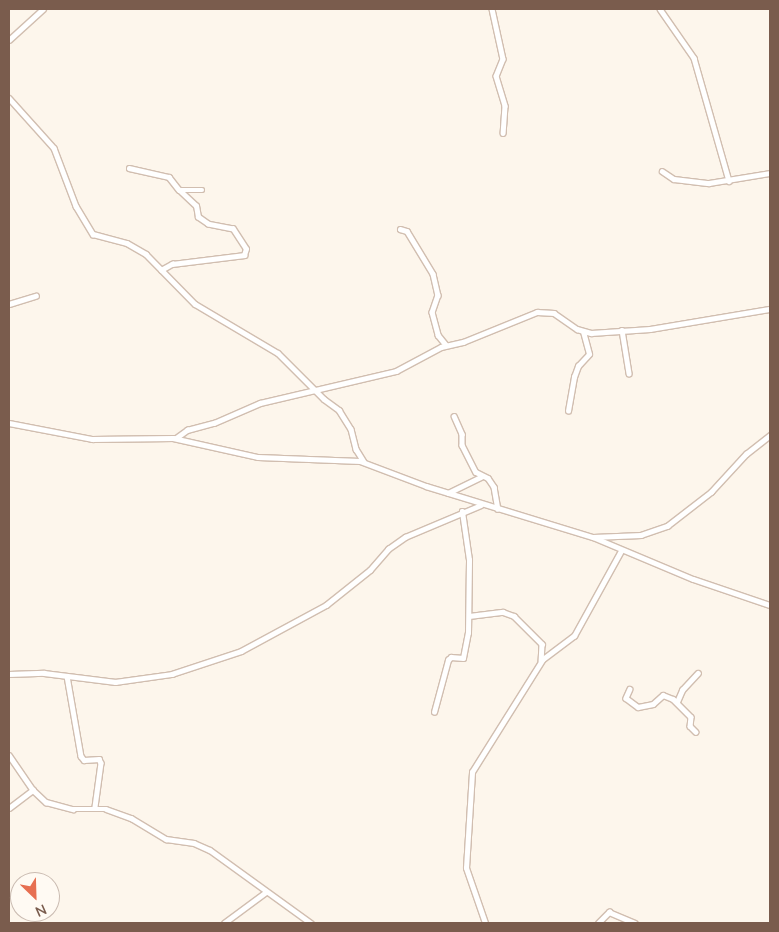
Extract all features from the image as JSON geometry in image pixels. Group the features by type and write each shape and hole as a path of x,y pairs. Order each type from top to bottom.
{"street":[{"path":"9,40 43,9"},
{"path":"492,9 503,59 496,76 505,106 503,133"},
{"path":"660,9 683,38 698,68 729,181"},
{"path":"9,98 54,148 76,206 93,234 127,243 146,254 196,304 278,353 313,389 344,416 351,428 359,458 365,463"},
{"path":"129,168 169,177 179,190 196,206 198,217 208,224 232,229 246,249 244,255 172,264 161,270"},
{"path":"662,171 672,178 684,181 729,181 770,173"},
{"path":"179,190 202,190"},
{"path":"400,229 407,231 433,274 438,295 432,312 438,335 446,345"},
{"path":"9,304 36,296"},
{"path":"176,438 187,430 214,423 253,405 313,389 396,371 446,345 463,342 542,311 558,314 583,332 622,330 724,319 770,309"},
{"path":"622,330 629,373"},
{"path":"568,411 574,377 589,354 583,332"},
{"path":"454,416 462,434 462,444 481,476 490,480 498,509"},
{"path":"9,423 92,439 176,438 258,457 339,458 365,463 448,493 593,538 621,551 770,605"},
{"path":"593,538 642,536 667,526 710,492 746,454 770,435"},
{"path":"448,493 481,476"},
{"path":"434,712 448,658 463,658 468,616 469,560 462,497"},
{"path":"9,674 67,676 115,682 172,674 247,648 335,599 373,568 392,545 463,511 483,504"},
{"path":"485,923 466,868 472,772 540,665 574,636 621,551"},
{"path":"468,616 509,613 528,628 546,652 552,653"},
{"path":"540,665 542,646"},
{"path":"677,702 682,690 698,673"},
{"path":"67,676 81,756 84,760 99,759 101,763 95,807"},
{"path":"630,689 626,698 638,707 653,704 667,695 677,702 691,717 690,726 696,732"},
{"path":"9,755 33,790 43,800 56,806 73,809 95,807 131,818 166,839 194,843 210,850 311,923"},
{"path":"9,808 33,790"},
{"path":"224,923 266,892"},
{"path":"598,923 609,912 635,923"}]}
